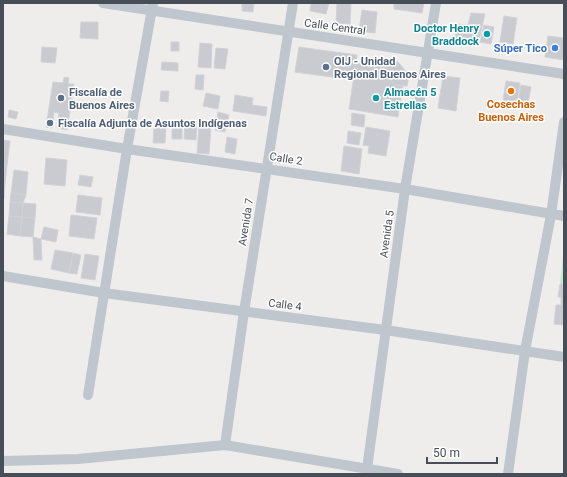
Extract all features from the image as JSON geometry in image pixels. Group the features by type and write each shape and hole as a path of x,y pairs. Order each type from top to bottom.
{"street":[{"name":"Calle Central","path":"103,3 152,6 288,32 428,52 564,74"},
{"name":"Avenida 7","path":"225,445 266,168 293,3"},
{"name":"Avenida 5","path":"367,469 405,189 436,3"},
{"path":"88,395 127,149 152,6"},
{"path":"508,474 525,351 551,214 564,122"},
{"name":"Calle 2","path":"3,129 127,149 405,189 564,216"},
{"name":"Calle 4","path":"3,276 104,293 385,330 564,357"},
{"path":"3,461 78,459 225,445 398,474"}],"green space":[{"path":"564,247 563,284 560,284"}],"building":[{"path":"242,3 254,3 253,12 242,11"},
{"path":"311,3 329,3 326,14 310,11"},
{"path":"337,3 351,3 350,24 336,23"},
{"path":"394,3 424,3 422,13 394,9"},
{"path":"362,10 377,12 375,33 359,31"},
{"path":"471,13 485,14 478,44 454,40 458,24 468,25"},
{"path":"504,16 517,18 513,44 500,42"},
{"path":"81,22 98,22 98,39 80,38"},
{"name":"Doctor Henry Braddock","path":"484,25 494,27 491,44 480,42"},
{"name":"Súper Tico","path":"548,36 564,38 564,60 545,57"},
{"path":"171,42 179,42 179,51 171,51"},
{"path":"200,43 212,44 211,68 198,67"},
{"path":"42,47 57,48 55,63 41,62"},
{"name":"OIJ - Unidad Regional Buenos Aires","path":"299,47 357,55 354,80 295,72"},
{"path":"216,48 228,49 225,69 214,68"},
{"path":"386,60 398,62 409,75 407,86 395,85 384,72"},
{"path":"162,62 178,63 178,71 161,70"},
{"name":"Almacén 5 Estrellas","path":"356,63 385,67 384,72 395,85 403,86 398,117 349,109"},
{"path":"196,75 204,75 203,90 195,89"},
{"path":"443,76 460,78 456,111 438,108"},
{"name":"Fiscalía de Buenos Aires","path":"64,77 69,78 68,84 74,84 67,130 57,128 59,113 54,112 52,128 46,127 53,82 63,83"},
{"name":"Cosechas Buenos Aires","path":"506,81 520,83 517,102 503,100"},
{"path":"521,85 531,87 528,103 518,101"},
{"path":"161,91 169,91 168,102 160,101"},
{"path":"206,93 220,96 218,109 203,106"},
{"path":"235,95 253,98 252,105 267,107 266,116 233,111"},
{"path":"9,110 18,112 16,119 8,117"},
{"path":"218,112 229,115 225,132 215,130"},
{"path":"352,113 365,115 364,127 351,125"},
{"path":"185,121 197,122 196,140 184,139"},
{"path":"172,122 182,122 182,139 172,139"},
{"path":"154,127 166,128 165,143 153,143"},
{"path":"199,127 211,128 209,154 197,153"},
{"path":"366,127 390,131 386,156 368,153 369,146 363,145"},
{"path":"348,131 361,133 359,145 347,143"},
{"path":"227,137 237,139 235,154 225,152"},
{"path":"3,140 10,141 7,165 3,164"},
{"path":"344,146 362,149 359,174 341,171"},
{"path":"46,158 67,160 65,186 44,184"},
{"path":"3,164 7,165 5,184 3,183"},
{"path":"14,170 28,172 26,195 11,193"},
{"path":"80,175 93,177 91,187 78,185"},
{"path":"3,184 5,184 4,199 3,198"},
{"path":"11,193 26,195 23,203 10,202"},
{"path":"78,195 102,198 100,215 76,212"},
{"path":"10,202 23,203 22,217 9,216"},
{"path":"23,203 36,204 35,218 22,217"},
{"path":"71,215 97,218 94,239 69,236"},
{"path":"9,216 22,217 20,236 7,234"},
{"path":"22,217 35,218 33,237 20,236"},
{"path":"44,227 58,230 56,242 41,239"},
{"path":"33,237 41,239 42,260 34,260"},
{"path":"55,250 73,253 69,273 51,269"},
{"path":"73,253 81,255 77,274 69,273"},
{"path":"85,254 99,256 95,280 81,278"},
{"path":"560,284 564,285 564,325 554,324 556,305 561,305 561,297 558,297"}],"place":[{"name":"Doctor Henry Braddock","path":"487,34"},
{"name":"Súper Tico","path":"555,48"},
{"name":"OIJ - Unidad Regional Buenos Aires","path":"326,67"},
{"name":"Cosechas Buenos Aires","path":"511,91"},
{"name":"Fiscalía de Buenos Aires","path":"61,98"},
{"name":"Almacén 5 Estrellas","path":"376,98"},
{"name":"Fiscalía Adjunta de Asuntos Indígenas","path":"50,123"}]}
